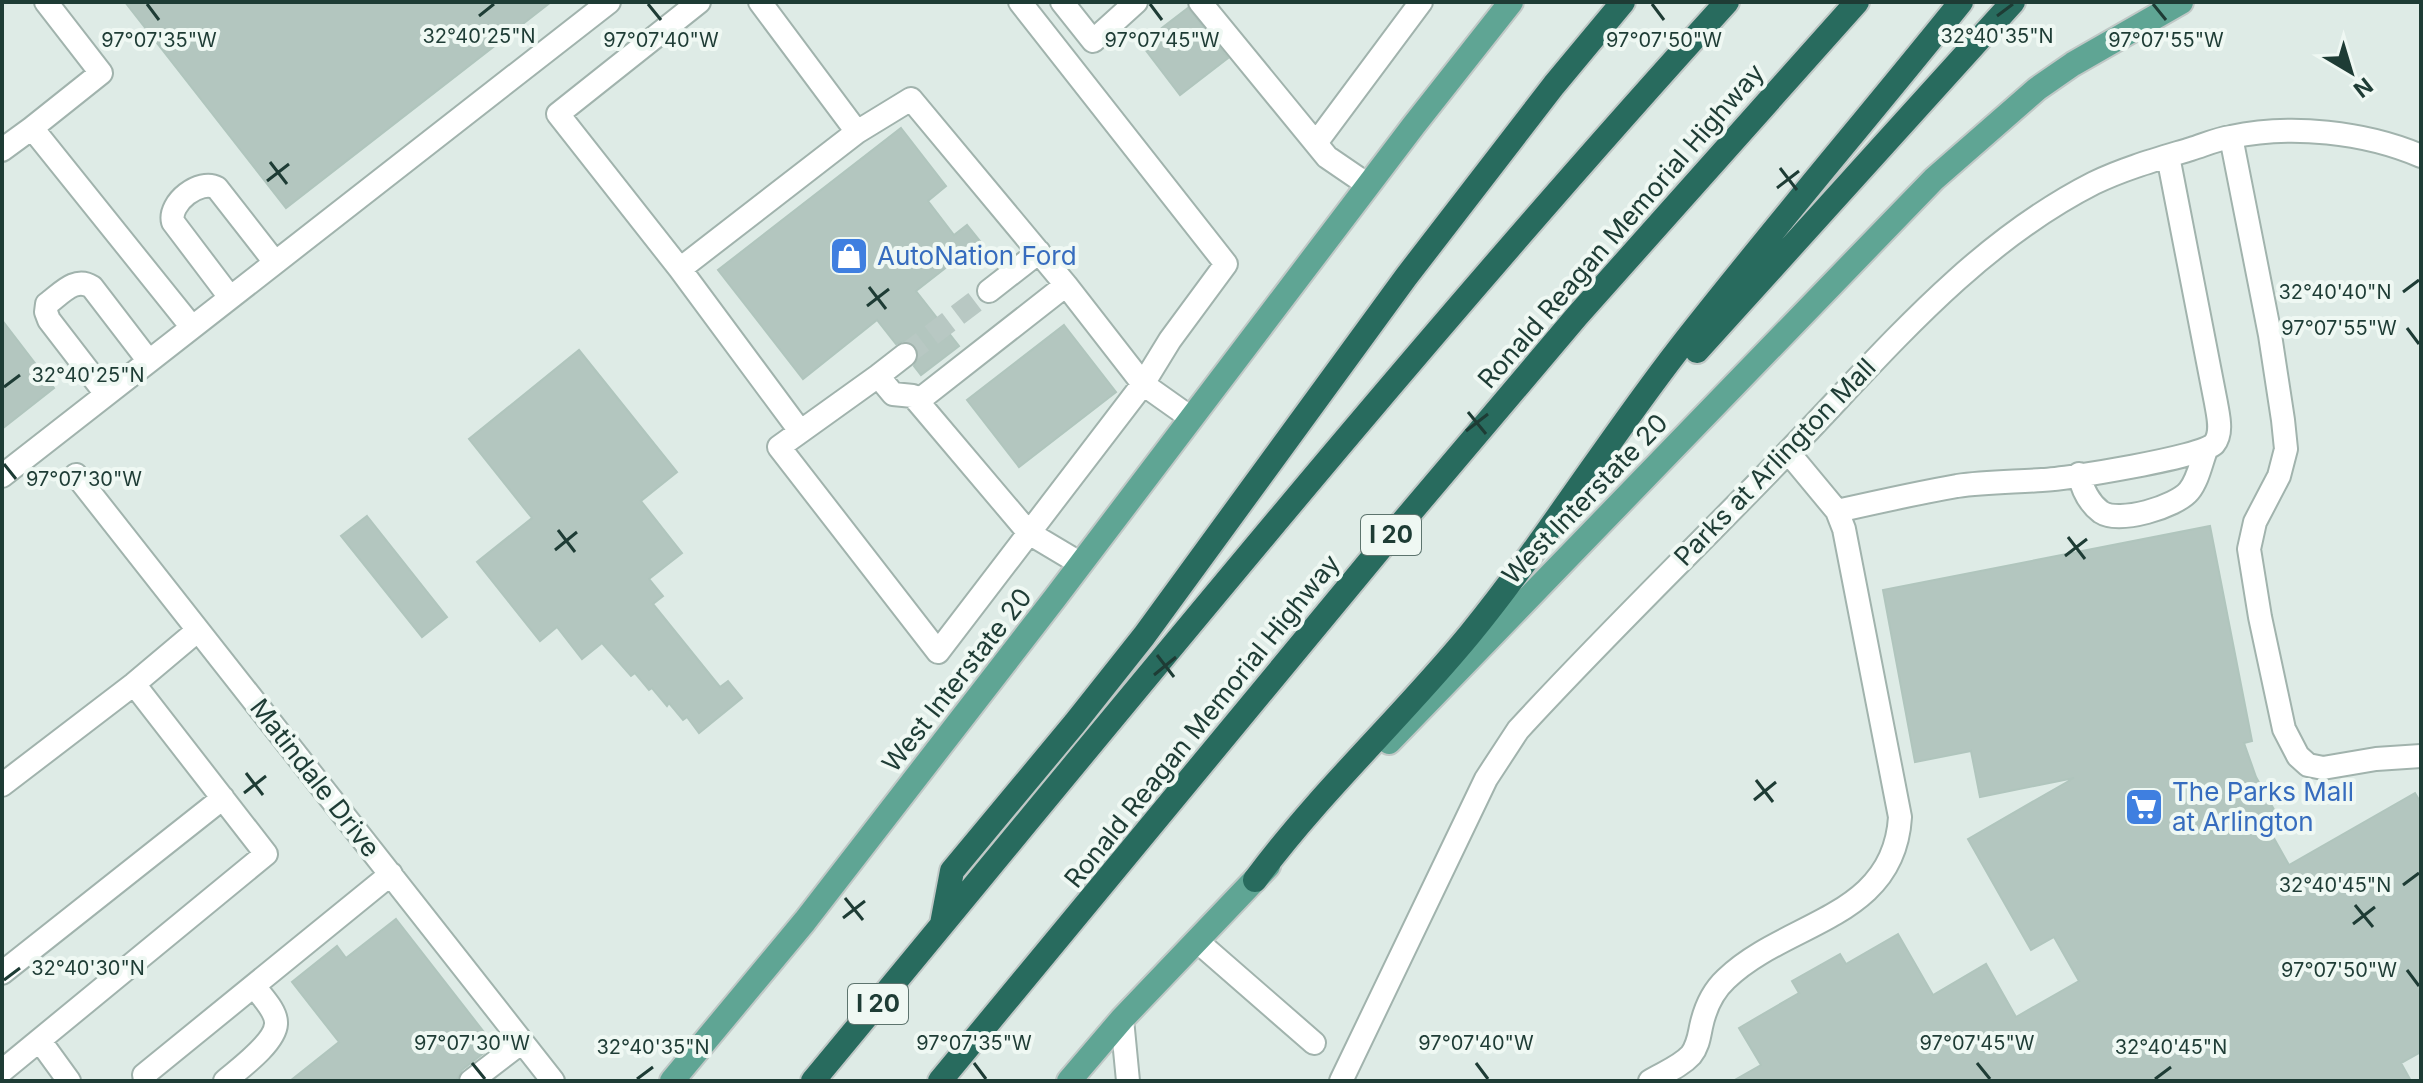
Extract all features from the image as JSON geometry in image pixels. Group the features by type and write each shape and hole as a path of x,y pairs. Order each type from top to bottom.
{"highway":[{"path":"942,926 952,871 1144,636 1406,277 1554,85 1623,2"},
{"name":"I 20","path":"813,1081 1346,439 1555,193 1727,2"},
{"name":"Ronald Reagan Memorial Highway","path":"940,1081 1379,549 1577,316 1857,2"},
{"path":"1255,880 1281,844 1470,634 1548,532 1595,462 1678,351 1961,2"},
{"path":"1548,532 1610,462 1682,369 1753,287 2013,2"}],"main road":[{"name":"West Interstate 20","path":"672,1081 805,921 1511,2"},
{"name":"West Interstate 20","path":"1069,1081 1122,1019 1255,880 1934,179 2037,89 2073,64 2181,2"}],"street":[{"path":"2,150 101,73 46,2"},
{"path":"2,476 609,2"},
{"path":"699,2 558,114 680,269 800,431"},
{"path":"760,2 857,132"},
{"path":"905,355 779,447 938,652 1143,384 1226,264 1020,2"},
{"path":"1062,2 1093,41 1136,2"},
{"path":"1200,2 1327,157 1368,185"},
{"path":"1316,143 1421,2"},
{"path":"680,269 857,132 911,99 1066,285 1143,384 1191,418"},
{"path":"32,128 191,326"},
{"name":"Parks at Arlington Mall","path":"1342,1081 1486,779 1518,730 1933,300 2007,239 2094,183 2129,168 2231,137 2281,132 2330,133 2380,142 2421,156"},
{"path":"2231,137 2270,335 2286,449 2279,476 2255,522 2249,549 2284,729 2298,756 2308,765 2323,768 2376,759 2421,756"},
{"path":"1837,511 1972,484 2043,480 2079,474 2206,450 2215,443 2219,436 2218,413 2168,156"},
{"path":"229,296 173,222 171,214 174,206 202,185 217,188 274,261"},
{"path":"989,291 1039,252"},
{"path":"106,394 49,320 47,304 77,282 84,282 92,287 148,360"},
{"path":"918,401 1066,285"},
{"path":"878,376 893,394 913,396 918,401 1029,533 1081,564"},
{"path":"2079,474 2083,489 2102,513 2114,516 2140,512 2166,507 2181,499 2194,483 2206,450"},
{"path":"1650,1081 1693,1053 1700,1039 1710,998 1726,979 1767,950 1864,894 1878,880 1894,849 1900,817 1844,529 1837,511 1788,452"},
{"name":"Matindale Drive","path":"76,475 553,1081"},
{"path":"2,785 134,684 197,631"},
{"path":"2,1071 266,854 134,684"},
{"path":"2,973 223,798"},
{"path":"143,1079 391,874"},
{"path":"1197,941 1314,1043"},
{"path":"225,1081 271,1037 276,1024 274,1013 254,986"},
{"path":"1122,1019 1128,1081"},
{"path":"40,1041 69,1081"},
{"path":"471,1081 522,1042"}],"building":[{"path":"125,2 551,2 286,208"},
{"path":"1188,8 1228,58 1180,95 1141,44"},
{"name":"AutoNation Ford","path":"901,128 946,186 928,201 954,235 967,225 980,241 916,291 959,346 921,375 914,366 919,354 916,346 904,341 896,344 877,320 803,379 718,270"},
{"path":"2,320 54,388 2,429"},
{"name":"AutoNation Ford","path":"1064,325 1116,392 1019,467 967,400"},
{"path":"579,350 677,472 641,501 682,553 649,579 663,596 653,604 720,687 728,681 742,698 699,733 687,717 683,720 635,673 631,676 602,643 582,659 557,627 540,641 477,562 532,518 469,439"},
{"path":"367,516 447,617 422,637 341,536"},
{"name":"The Parks Mall at Arlington","path":"2210,526 2252,741 2244,743 2256,777 2283,826 2271,833 2289,865 2415,793 2421,803 2421,1052 2401,1063 2411,1081 1733,1081 1761,1065 1739,1028 1799,993 1792,981 1840,954 1846,964 1898,934 1933,995 1986,964 2016,1017 2079,981 2054,937 2031,950 1968,839 2074,778 1980,797 1971,751 1915,762 1883,590"},
{"path":"396,919 494,1045 462,1070 456,1081 290,1081 339,1042 292,982 337,946 346,958"}],"tunnel":[{"path":"905,355 989,291"}],"place":[{"name":"AutoNation Ford","path":"849,256"},
{"name":"The Parks Mall at Arlington","path":"2144,807"}]}
